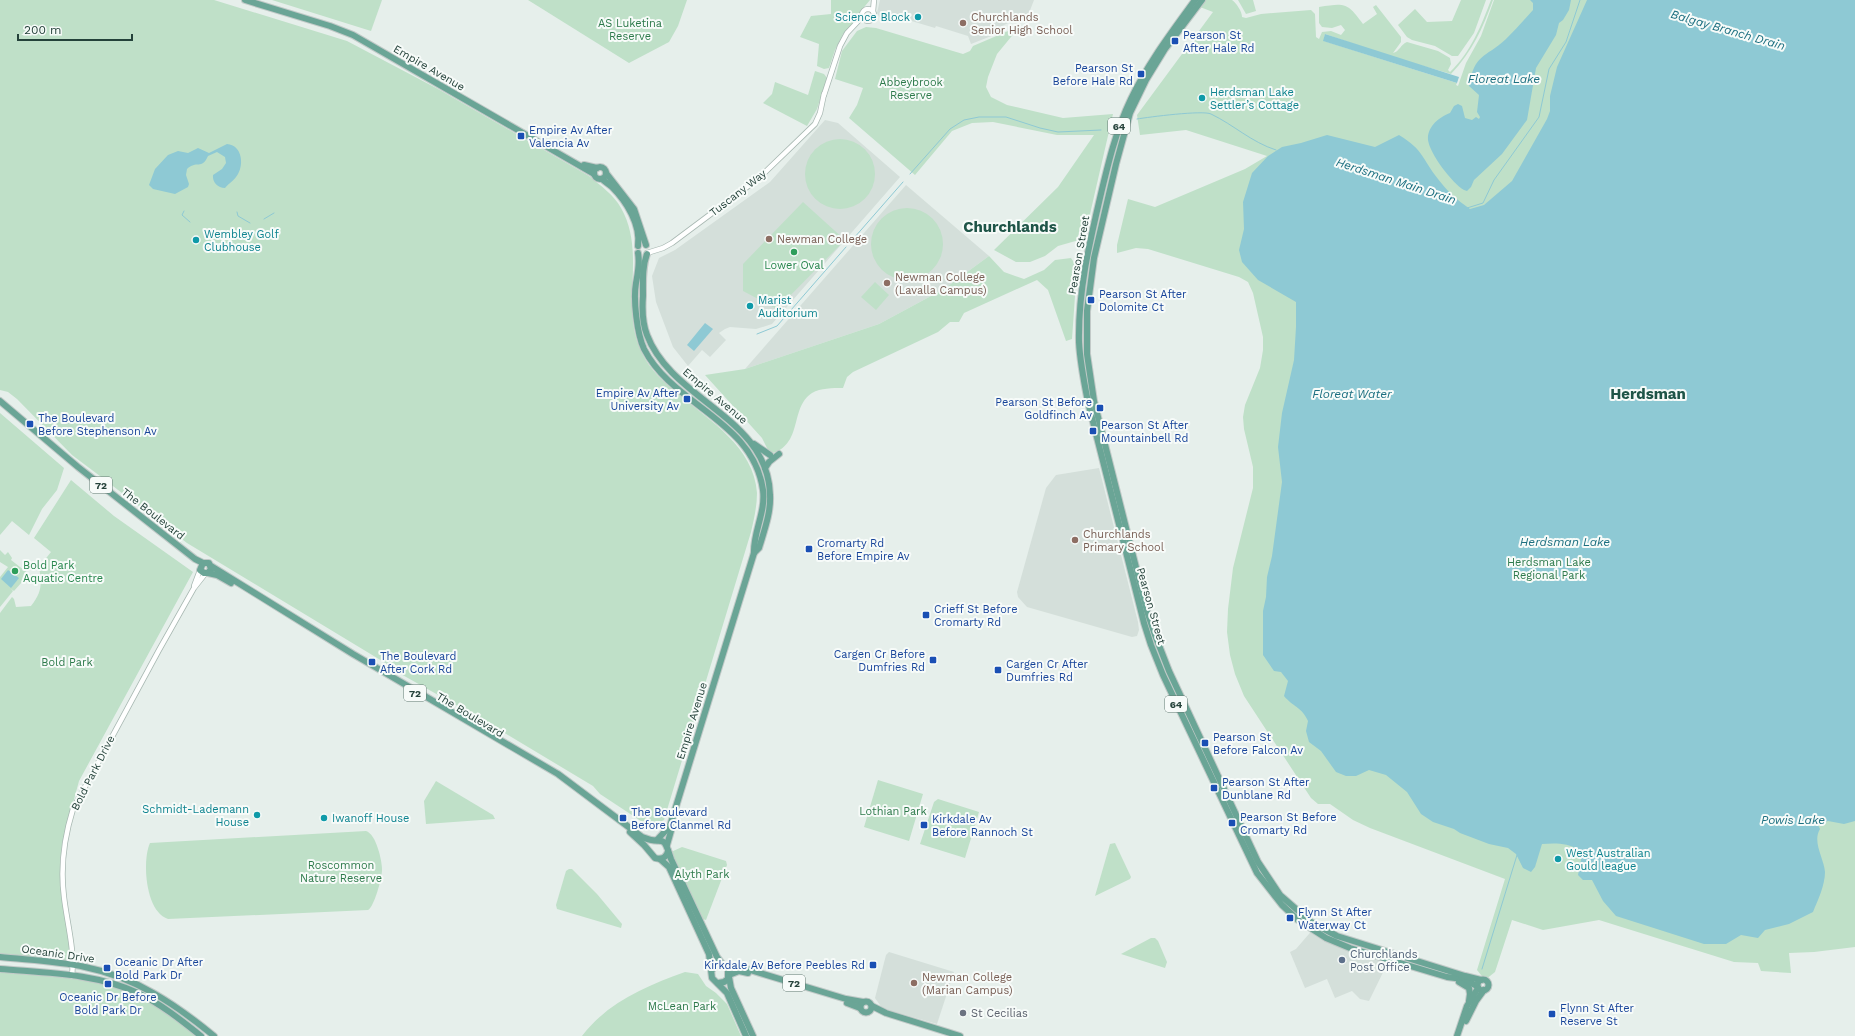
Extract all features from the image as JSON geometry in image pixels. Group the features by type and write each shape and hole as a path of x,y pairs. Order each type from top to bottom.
{"main road":[{"name":"Empire Avenue","path":"245,0 330,26 353,35 594,174 597,178 604,176"},
{"name":"Empire Avenue","path":"259,0 343,27 488,108 579,162 597,168 603,168 604,176 630,212 638,233 640,264 636,288 636,320 644,348 654,364 669,381 744,444 755,463 760,475 763,496 761,518 754,553 670,826 671,831 668,848"},
{"name":"Pearson Street","path":"1195,0 1160,46 1138,84 1119,127 1109,161 1084,270 1079,324 1080,350 1088,402 1151,645 1163,675 1237,834 1266,888 1282,905 1308,926 1338,944 1359,950"},
{"name":"Pearson Street","path":"1202,0 1165,50 1146,80 1124,130 1094,258 1087,311 1087,354 1094,401 1155,635 1169,671 1258,862 1269,880 1284,899 1306,918 1326,931 1349,940"},
{"path":"594,174 597,168"},
{"name":"Empire Avenue","path":"604,176 634,209 647,250 644,264 642,316 646,333 654,350 661,362 674,375 752,441 763,460 770,495 769,509 759,548 754,553"},
{"path":"643,244 647,250 642,255 638,250 643,244"},
{"name":"The Boulevard","path":"0,401 78,467 196,560 203,570"},
{"name":"The Boulevard","path":"0,407 81,474 203,570 230,582 552,774 617,822 650,852"},
{"path":"752,441 770,455"},
{"path":"765,468 779,454"},
{"name":"The Boulevard","path":"203,570 207,562 211,566 353,654 558,774 639,834 656,841"},
{"name":"Empire Avenue","path":"656,841 670,826"},
{"path":"650,852 650,847 656,841"},
{"name":"72","path":"656,841 662,841 668,848"},
{"path":"660,859 665,857 668,848"},
{"path":"668,848 717,957 728,970 731,988 753,1036"},
{"name":"72","path":"650,852 655,858 660,859 669,867 709,954 712,978 718,983 724,982 729,976 739,971 747,972 862,1005 868,1002 870,1009"},
{"path":"1349,940 1357,946 1359,950"},
{"name":"64","path":"1349,940 1481,980 1480,988 1461,1036"},
{"name":"64","path":"1359,950 1447,977 1463,983 1469,988 1470,994 1468,1006 1457,1036"},
{"name":"Oceanic Drive","path":"0,957 73,964 111,974 141,986 179,1008 214,1036"},
{"path":"712,970 716,966 724,966"},
{"name":"72","path":"724,966 745,968 862,1005"},
{"name":"Oceanic Drive","path":"0,969 72,976 111,983 138,993 173,1014 201,1036"},
{"name":"64","path":"1447,977 1463,980 1480,988"},
{"path":"1480,988 1487,988 1488,983 1485,980 1481,980"},
{"path":"718,983 727,994 746,1036"},
{"name":"64","path":"1468,1006 1480,988"},
{"name":"72","path":"862,1005 864,1012 870,1009 960,1036"}],"street":[{"path":"874,0 872,11 874,14 873,19 867,21 862,17 862,12 867,9 874,0"},
{"path":"867,9 872,11"},
{"name":"Tuscany Way","path":"647,250 658,249 672,243 759,178 811,126 818,118 824,94 840,46 862,17"},
{"name":"Tuscany Way","path":"853,28 867,21"},
{"name":"Bold Park Drive","path":"72,976 73,964 62,878 64,844 69,822 81,792 203,570"}],"shaded area":[{"name":"Churchlands Senior High School","path":"880,0 1034,0 1029,13 1002,26 1004,31 971,44 968,36 936,26 935,28 888,14 886,20 880,18 877,13"},
{"name":"Newman College","path":"825,120 838,123 900,177 772,324 756,329 730,327 725,329 719,333 726,340 710,357 702,350 688,366 673,347 656,302 652,276 659,258 675,250 770,182"},
{"name":"Newman College","path":"906,185 989,256 944,289 879,324 745,369"},
{"name":"Churchlands Primary School","path":"1099,468 1138,622 1139,630 1137,636 1132,637 1027,607 1018,597 1017,592 1046,488 1056,475"},
{"path":"1315,927 1346,943 1391,956 1369,1001 1360,999 1352,991 1335,998 1327,979 1305,988 1290,952 1296,949"},
{"name":"Newman College (Marian Campus)","path":"889,952 954,972 937,1024 882,1008 875,998 886,955"}],"green space":[{"path":"0,0 214,0 347,41 438,89 589,176 615,199 621,208 628,225 632,243 633,318 636,336 642,353 649,365 663,380 716,425 739,449 748,462 754,477 757,493 756,508 751,532 664,820 650,827 600,794 593,786 488,723 399,673 392,667 187,543 72,455 17,399 8,392 0,390"},
{"path":"272,0 382,0 371,31"},
{"name":"AS Luketina Reserve","path":"528,0 687,0 678,26 669,42 629,63"},
{"path":"831,0 870,0 860,12 859,18 843,34 835,50 829,68 824,69 817,66 819,44 800,37 811,16 831,14"},
{"name":"Herdsman Lake","path":"1206,0 1232,0 1241,12 1242,17 1246,18 1261,14 1311,10 1315,14 1316,37 1319,39 1322,32 1331,31 1341,35 1345,30 1341,25 1332,28 1322,27 1319,23 1319,7 1335,5 1345,6 1353,12 1363,24 1377,14 1373,7 1376,5 1401,37 1401,42 1393,53 1407,42 1438,51 1450,58 1451,64 1448,70 1450,72 1470,47 1491,0 1493,0 1471,48 1451,74 1392,57 1325,34 1324,41 1457,83 1456,85 1458,86 1466,63 1481,36 1494,0 1855,0 1855,947 1814,952 1789,953 1791,973 1761,971 1758,963 1734,962 1599,920 1543,930 1512,920 1495,972 1485,980 1477,970 1505,879 1370,828 1353,820 1330,804 1318,804 1311,798 1244,696 1235,674 1230,655 1227,632 1233,568 1253,488 1253,467 1244,429 1243,417 1245,405 1260,368 1263,350 1263,337 1253,293 1248,282 1239,277 1148,249 1136,248 1117,253 1117,245 1128,199 1155,207 1245,169 1267,156 1186,130 1140,135 1137,115 1213,12 1200,7"},
{"path":"1238,0 1253,0 1256,11 1246,14"},
{"path":"1461,0 1486,0 1474,33 1458,56 1452,56 1435,46 1412,40 1407,37 1398,25 1415,9 1427,22 1452,21"},
{"name":"Abbeybrook Reserve","path":"1020,26 997,54 988,77 986,87 991,97 1007,105 1063,118 1113,114 1087,227 1079,240 1058,246 1045,256 1030,262 1016,262 994,250 1058,187 1094,135 1057,135 993,122 972,123 952,131 915,175 849,118 857,105 863,88 835,79 842,51 857,31 866,27 876,28 963,54 970,51 973,46"},
{"path":"815,71 824,74 827,78 817,109 807,126 763,103 772,94 775,82 808,95"},
{"path":"840,139 853,142 865,149 872,161 875,174 872,187 865,199 853,206 840,209 827,206 815,199 808,187 805,174 808,161 815,149 827,142"},
{"name":"Lower Oval","path":"803,202 845,240 777,309 743,291 743,264"},
{"path":"900,208 914,208 921,210 933,218 941,230 943,244 941,258 933,270 921,278 914,280 900,280 893,278 881,270 873,258 871,251 871,237 873,230 881,218 893,210"},
{"path":"989,256 1004,272 1024,279 1044,270 1055,260 1071,258 1077,267 1072,339 1066,341 1048,290 1037,280 964,313 959,322 950,322 938,332 853,372 847,377 843,388 831,388 815,391 805,400 788,443 781,449 770,454 762,438 705,375 745,369 879,324 944,289"},
{"path":"875,282 889,295 876,310 861,297"},
{"path":"0,413 64,468 57,490 42,509 29,535 12,521 0,535"},
{"name":"Bold Park","path":"71,480 114,516 193,572 79,781 62,844 60,862 62,898 72,963 0,954 0,613 12,597 16,607 31,606 37,596 41,583 39,567 51,552 34,538"},
{"name":"Bold Park Aquatic Centre","path":"0,550 5,555 8,552 12,558 11,560 29,574 14,591 11,589 13,591 0,607 0,577 8,567 0,562"},
{"name":"Lothian Park","path":"878,780 923,794 909,841 864,827"},
{"path":"436,781 493,815 495,819 426,824 424,801"},
{"name":"Lothian Park","path":"938,799 979,812 965,858 920,844 934,802"},
{"name":"Roscommon Nature Reserve","path":"366,831 373,837 380,854 382,870 373,904 368,910 168,919 160,914 154,907 150,896 147,885 146,861 150,843"},
{"path":"1115,843 1131,877 1130,879 1095,896 1110,844"},
{"name":"Alyth Park","path":"682,847 726,861 727,865 706,920 702,919 673,859 671,852"},
{"path":"572,869 597,894 622,924 621,928 557,909 556,905 566,871"},
{"path":"1151,938 1155,938 1158,941 1167,962 1165,968 1121,954"},
{"path":"0,972 88,980 122,988 154,1004 198,1036 0,1036"},
{"name":"McLean Park","path":"685,972 698,974 706,986 727,1004 741,1036 582,1036 592,1024 616,1004 642,989"}],"water":[{"name":"Floreat Lake","path":"1530,0 1571,0 1569,10 1563,20 1559,23 1556,35 1536,68 1527,120 1502,154 1474,180 1471,187 1467,191 1464,190 1448,175 1437,160 1428,140 1429,131 1434,123 1450,113 1454,106 1458,104 1462,106 1465,118 1472,120 1476,117 1479,119 1480,117 1477,112 1479,95 1469,86 1474,68 1482,58 1506,39 1533,10 1533,3"},
{"name":"Herdsman Lake","path":"1587,0 1855,0 1855,821 1844,824 1828,821 1818,825 1820,829 1817,839 1825,877 1823,887 1813,912 1789,924 1765,930 1758,938 1741,935 1726,944 1704,944 1616,916 1603,901 1592,880 1583,880 1578,875 1581,860 1579,850 1571,846 1562,844 1542,844 1535,867 1531,872 1523,868 1516,854 1508,848 1489,844 1460,833 1454,829 1433,822 1421,814 1407,792 1386,775 1369,770 1356,776 1346,776 1336,772 1321,751 1309,742 1306,731 1308,721 1303,712 1284,696 1288,681 1281,672 1274,671 1263,655 1263,611 1282,482 1278,447 1282,413 1294,360 1296,302 1258,280 1242,262 1239,250 1244,229 1243,202 1252,173 1268,156 1282,147 1327,135 1375,147 1399,135 1418,150 1441,183 1457,199 1470,209 1484,205 1512,181 1547,119 1550,111 1550,96 1557,67"},
{"path":"1325,34 1459,77 1457,83 1323,41"},
{"path":"227,144 232,145 239,151 241,165 237,176 225,188 218,186 213,180 213,175 222,169 226,163 225,157 217,152 208,156 203,163 190,166 187,169 186,175 189,184 188,187 175,194 153,189 149,185 155,169 168,155 178,151 188,153 198,148 209,153"},
{"path":"705,323 713,329 694,351 687,345"},
{"path":"8,570 19,578 11,588 1,579"}],"waterway":[{"name":"Herdsman Main Drain","path":"1467,208 1483,203 1494,180 1539,117 1549,69 1566,42 1580,0"},
{"name":"Herdsman Main Drain","path":"1137,119 1187,113 1211,114 1259,143 1276,150"},
{"path":"910,174 950,129 964,120 979,117 1006,117 1058,132 1101,130"},
{"path":"854,238 903,182"},
{"path":"184,211 182,215 190,222"},
{"path":"237,212 238,216 250,223"},
{"path":"264,219 274,213"},
{"path":"757,334 777,326 846,247"},
{"path":"1482,969 1517,855"}],"place":[{"name":"Science Block","path":"918,17"},
{"name":"Churchlands Senior High School","path":"963,23"},
{"name":"Pearson St After Hale Rd","path":"1175,41"},
{"name":"Pearson St Before Hale Rd","path":"1141,74"},
{"name":"Herdsman Lake Settler’s Cottage","path":"1202,98"},
{"name":"Empire Av After Valencia Av","path":"521,136"},
{"name":"Newman College","path":"769,239"},
{"name":"Wembley Golf Clubhouse","path":"196,240"},
{"name":"Lower Oval","path":"794,252"},
{"name":"Newman College (Lavalla Campus)","path":"887,283"},
{"name":"Pearson St After Dolomite Ct","path":"1091,300"},
{"name":"Marist Auditorium","path":"750,306"},
{"name":"Empire Av After University Av","path":"687,399"},
{"name":"Pearson St Before Goldfinch Av","path":"1100,408"},
{"name":"The Boulevard Before Stephenson Av","path":"30,424"},
{"name":"Pearson St After Mountainbell Rd","path":"1093,431"},
{"name":"Churchlands Primary School","path":"1075,540"},
{"name":"Cromarty Rd Before Empire Av","path":"809,549"},
{"name":"Bold Park Aquatic Centre","path":"15,571"},
{"name":"Crieff St Before Cromarty Rd","path":"926,615"},
{"name":"Cargen Cr Before Dumfries Rd","path":"933,660"},
{"name":"The Boulevard After Cork Rd","path":"372,662"},
{"name":"Cargen Cr After Dumfries Rd","path":"998,670"},
{"name":"Pearson St Before Falcon Av","path":"1205,743"},
{"name":"Pearson St After Dunblane Rd","path":"1214,788"},
{"name":"Schmidt-Lademann House","path":"257,815"},
{"name":"Iwanoff House","path":"324,818"},
{"name":"The Boulevard Before Clanmel Rd","path":"623,818"},
{"name":"Pearson St Before Cromarty Rd","path":"1232,823"},
{"name":"Kirkdale Av Before Rannoch St","path":"924,825"},
{"name":"West Australian Gould league","path":"1558,859"},
{"name":"Flynn St After Waterway Ct","path":"1290,918"},
{"name":"Churchlands Post Office","path":"1342,960"},
{"name":"Kirkdale Av Before Peebles Rd","path":"873,965"},
{"name":"Oceanic Dr After Bold Park Dr","path":"107,968"},
{"name":"Newman College (Marian Campus)","path":"914,983"},
{"name":"Oceanic Dr Before Bold Park Dr","path":"108,984"},
{"name":"St Cecilias","path":"963,1013"},
{"name":"Flynn St After Reserve St","path":"1552,1014"}],"district":[{"name":"Churchlands","path":"1010,227"},
{"name":"Herdsman","path":"1648,394"}],"water label":[{"name":"Balgay Branch Drain","path":"1728,30"},
{"name":"Floreat Water","path":"1352,394"},
{"name":"Powis Lake","path":"1793,820"}],"park label":[{"name":"Herdsman Lake Regional Park","path":"1549,568"}]}
